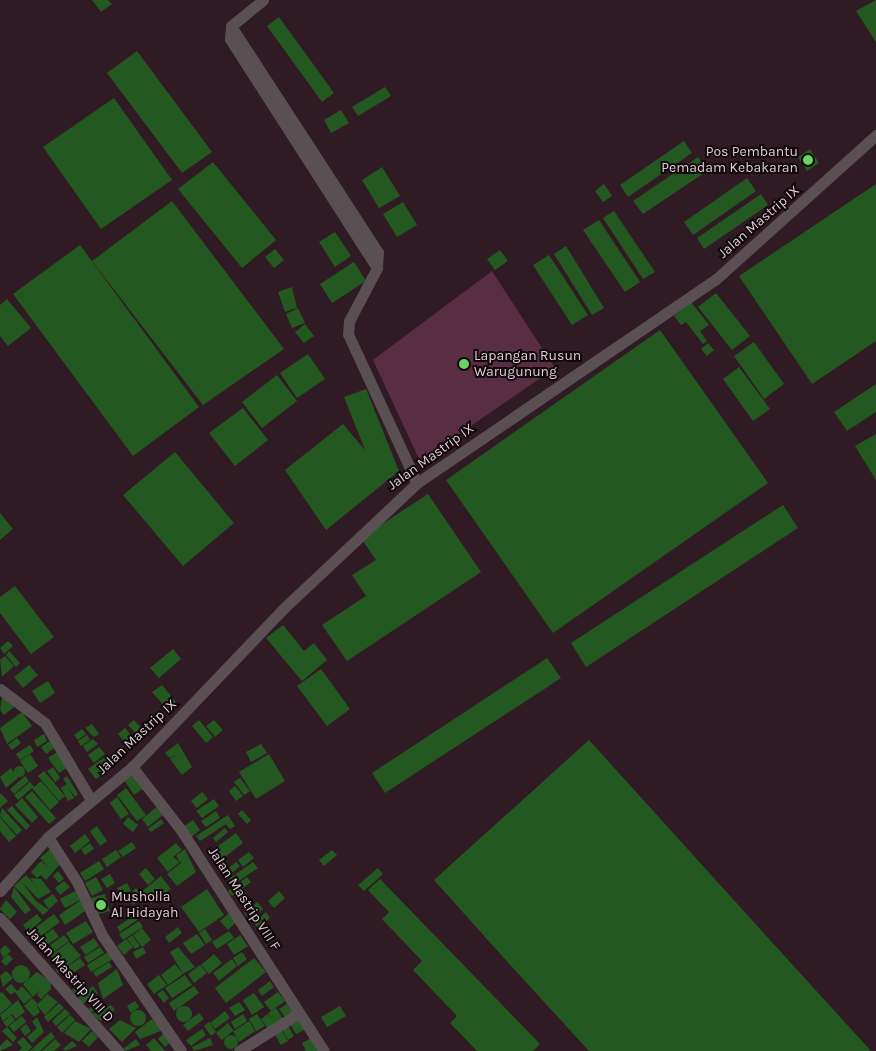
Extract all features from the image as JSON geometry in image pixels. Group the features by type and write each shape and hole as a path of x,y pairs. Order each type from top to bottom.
{"street":[{"path":"263,0 231,26 378,252 377,268 349,321 348,334 417,483"},
{"name":"Jalan Mastrip IX","path":"1,889 48,837 90,800 132,767 285,607 417,483 715,280 876,134"},
{"path":"0,689 45,723 90,800"},
{"name":"Jalan Mastrip VIII F","path":"132,767 181,830 324,1051"},
{"path":"48,837 77,882 102,935 181,1051"},
{"name":"Jalan Mastrip VIII D","path":"0,918 118,1051"},
{"path":"239,1051 299,1013"}],"shaded area":[{"name":"Lapangan Rusun Warugunung","path":"492,271 555,368 420,461 373,360"}],"building":[{"path":"92,0 108,0 112,4 101,12"},
{"path":"876,0 876,42 856,11"},
{"path":"279,17 334,93 322,102 267,26"},
{"path":"137,51 212,152 182,173 107,73"},
{"path":"385,87 391,96 358,116 352,107"},
{"path":"114,98 172,180 101,229 43,147"},
{"path":"341,110 349,123 331,133 324,120"},
{"path":"684,141 692,153 628,197 620,185"},
{"name":"Pos Pembantu Pemadam Kebakaran","path":"810,149 819,163 807,171 798,157"},
{"path":"698,157 707,171 643,214 633,201"},
{"path":"213,162 276,240 242,268 178,189"},
{"path":"382,167 400,196 379,208 362,180"},
{"path":"747,178 756,191 693,235 684,222"},
{"path":"604,184 612,196 603,202 595,191"},
{"path":"876,184 876,341 812,384 739,276"},
{"path":"761,194 768,205 704,249 697,238"},
{"path":"172,201 284,349 203,405 92,261"},
{"path":"403,202 417,225 397,237 383,214"},
{"path":"614,211 655,272 643,279 603,218"},
{"path":"599,220 640,282 625,292 583,230"},
{"path":"335,232 351,256 335,267 319,242"},
{"path":"80,245 199,407 133,456 13,294"},
{"path":"566,246 604,308 592,315 554,254"},
{"path":"275,249 284,260 274,268 265,257"},
{"path":"500,250 508,261 495,270 487,259"},
{"path":"549,255 588,315 572,325 533,265"},
{"path":"354,262 366,281 332,303 320,284"},
{"path":"292,287 297,308 285,312 278,292"},
{"path":"716,293 750,336 732,350 698,307"},
{"path":"7,299 31,328 8,346 0,336 0,305"},
{"path":"691,302 709,325 700,331 707,341 703,344 686,322 681,325 674,316"},
{"path":"298,308 305,323 292,328 286,314"},
{"path":"305,324 314,336 304,343 295,332"},
{"path":"660,330 768,483 553,633 446,480"},
{"path":"754,342 784,384 764,399 734,356"},
{"path":"708,343 714,350 707,356 701,349"},
{"path":"308,354 325,379 297,398 280,373"},
{"path":"739,367 770,409 753,421 723,379"},
{"path":"277,375 297,401 262,428 242,402"},
{"path":"876,384 876,412 847,431 834,412"},
{"path":"366,389 399,471 326,530 285,470 343,424 365,450 344,397"},
{"path":"243,408 268,440 235,466 209,433"},
{"path":"876,434 876,480 855,446"},
{"path":"175,452 234,523 183,566 123,495"},
{"path":"428,494 481,572 347,661 322,625 366,596 352,575 376,560 361,538"},
{"path":"783,505 798,528 586,667 571,643"},
{"path":"0,513 13,529 0,540"},
{"path":"15,586 54,637 31,654 0,613 0,597"},
{"path":"283,625 304,651 314,643 327,660 302,681 266,638"},
{"path":"8,641 13,646 4,654 0,648"},
{"path":"173,649 181,659 159,678 150,668"},
{"path":"9,651 20,663 16,667 6,655"},
{"path":"5,656 14,666 2,677 0,660"},
{"path":"547,658 561,678 385,793 372,773"},
{"path":"29,665 38,675 23,688 14,677"},
{"path":"321,669 350,709 327,726 297,686"},
{"path":"48,681 55,693 40,703 32,691"},
{"path":"162,685 176,702 167,709 152,692"},
{"path":"3,693 14,707 4,715 0,710"},
{"path":"22,712 32,726 7,744 0,728"},
{"path":"134,720 145,732 139,737 128,725"},
{"path":"199,720 213,737 206,743 192,726"},
{"path":"214,720 223,730 215,737 206,726"},
{"path":"92,724 99,734 94,737 85,728"},
{"path":"125,728 137,742 130,748 118,734"},
{"path":"82,729 86,734 78,740 74,735"},
{"path":"44,734 47,741 37,747 34,740"},
{"path":"87,735 90,740 81,746 78,741"},
{"path":"17,738 21,743 12,750 8,745"},
{"path":"93,739 98,744 87,752 83,746"},
{"path":"51,740 56,747 46,754 41,747"},
{"path":"589,740 871,1051 589,1051 503,957 434,880"},
{"path":"178,743 192,767 182,775 170,759 177,754 170,758 165,753"},
{"path":"261,744 267,753 251,762 246,752"},
{"path":"30,745 34,751 20,760 16,754"},
{"path":"99,747 105,754 94,763 88,755"},
{"path":"57,752 68,767 59,773 48,758"},
{"path":"30,754 38,766 28,773 20,761"},
{"path":"269,754 285,781 256,799 239,772"},
{"path":"106,756 114,766 96,779 88,769"},
{"path":"19,765 25,771 19,777 13,771"},
{"path":"53,767 60,778 55,782 47,771"},
{"path":"11,768 18,778 6,788 0,777"},
{"path":"44,771 65,796 59,801 38,776"},
{"path":"134,774 144,788 134,795 124,780"},
{"path":"25,776 29,781 14,794 10,789"},
{"path":"67,776 78,794 75,797 68,787 74,798 68,801 61,788 67,784 63,779"},
{"path":"240,778 250,791 244,795 234,782"},
{"path":"41,781 59,802 50,810 32,788 18,800 14,795 30,782 34,787"},
{"path":"235,786 243,796 236,801 229,791"},
{"path":"126,788 146,815 137,821 117,795"},
{"path":"32,791 56,818 49,824 25,797"},
{"path":"202,792 208,799 197,808 191,801"},
{"path":"0,793 8,801 0,808"},
{"path":"117,797 129,814 121,819 110,803"},
{"path":"22,798 38,817 32,823 15,805"},
{"path":"214,799 219,806 202,818 196,811"},
{"path":"12,806 30,826 26,830 7,810"},
{"path":"158,806 164,814 148,827 142,819"},
{"path":"2,808 22,830 17,835 0,816"},
{"path":"242,810 251,820 247,824 238,814"},
{"path":"216,811 220,818 206,827 201,821"},
{"path":"228,815 235,826 230,829 226,824 200,841 196,836"},
{"path":"0,817 16,836 9,842 0,831"},
{"path":"128,817 138,825 133,832 123,824"},
{"path":"161,819 164,823 151,832 148,829"},
{"path":"193,820 200,830 190,838 183,827"},
{"path":"97,826 107,841 100,846 90,831"},
{"path":"225,828 228,832 216,842 213,838"},
{"path":"236,833 243,843 218,862 210,852"},
{"path":"85,834 90,841 75,853 70,846"},
{"path":"132,842 136,848 123,857 118,851"},
{"path":"90,843 94,849 85,855 81,849"},
{"path":"176,843 182,850 173,857 180,862 168,872 157,858"},
{"path":"50,849 62,862 46,880 41,875 37,878 31,872 41,861 48,867 40,858"},
{"path":"185,849 196,872 177,886 167,874 181,863 176,856"},
{"path":"116,850 121,857 107,867 102,859"},
{"path":"332,850 337,855 324,866 319,860"},
{"path":"249,852 254,858 243,867 238,860"},
{"path":"99,861 104,869 85,881 80,873"},
{"path":"236,862 240,866 226,878 222,873"},
{"path":"253,862 258,868 233,885 229,879"},
{"path":"146,868 155,879 148,885 139,874"},
{"path":"378,868 383,874 364,891 358,885"},
{"path":"58,871 64,879 59,883 53,876"},
{"path":"110,874 115,883 107,888 101,879"},
{"path":"26,875 38,888 30,878 41,879 51,892 38,899 22,882 36,901 49,910 43,915 14,886"},
{"path":"161,876 171,889 151,904 141,892"},
{"path":"96,877 103,890 92,896 85,883"},
{"path":"247,877 251,882 232,896 228,891"},
{"path":"380,879 540,1044 533,1051 477,1051 450,1023 457,1016 413,970 422,961 382,919 389,912 368,890"},
{"path":"64,881 70,887 60,895 55,888"},
{"path":"127,883 131,891 121,896 117,888"},
{"path":"14,887 31,910 25,914 11,897"},
{"path":"136,888 143,897 133,905 126,897"},
{"path":"207,889 224,915 199,932 181,907"},
{"path":"75,891 80,900 65,908 60,899"},
{"path":"279,891 285,898 274,908 268,901"},
{"path":"53,894 58,901 49,909 43,901"},
{"name":"Musholla Al Hidayah","path":"105,894 110,911 96,915 91,898"},
{"path":"6,900 17,912 10,919 0,909"},
{"path":"81,900 88,909 65,925 59,915"},
{"path":"257,902 263,909 251,920 244,913"},
{"path":"266,912 270,918 258,928 254,923"},
{"path":"137,913 140,918 120,932 117,927"},
{"path":"229,913 236,922 228,930 220,921"},
{"path":"37,914 42,920 28,932 23,925"},
{"path":"54,914 60,922 41,936 35,928"},
{"path":"86,921 93,932 73,944 66,933"},
{"path":"139,921 143,927 123,940 119,934"},
{"path":"178,927 182,933 169,943 165,937"},
{"path":"142,928 151,940 142,947 133,935"},
{"path":"53,929 59,937 45,946 39,939"},
{"path":"205,929 212,940 206,944 199,933"},
{"path":"229,931 234,938 217,949 212,942"},
{"path":"197,934 205,945 191,954 183,943"},
{"path":"64,935 69,941 47,957 42,951"},
{"path":"132,935 140,946 135,949 127,939"},
{"path":"240,935 248,946 234,955 227,944"},
{"path":"94,938 99,946 86,955 80,947"},
{"path":"126,939 133,947 124,955 117,946"},
{"path":"69,942 81,956 57,973 51,955"},
{"path":"5,945 11,951 3,958 0,950"},
{"path":"100,947 104,953 88,963 84,957"},
{"path":"143,947 146,953 136,959 133,952"},
{"path":"178,947 195,967 183,974 170,952"},
{"path":"108,952 113,959 91,972 87,965"},
{"path":"242,952 247,959 238,966 233,958"},
{"path":"8,954 13,959 6,966 1,961"},
{"path":"214,954 222,963 209,974 201,965"},
{"path":"80,958 85,965 67,977 62,970"},
{"path":"254,958 266,972 226,1003 215,988"},
{"path":"232,959 237,966 219,981 213,973"},
{"path":"109,962 112,967 96,977 93,972"},
{"path":"175,964 183,974 168,985 161,975"},
{"path":"17,965 25,965 30,970 28,981 17,983 12,978 12,970"},
{"path":"200,965 207,973 194,983 188,974"},
{"path":"117,969 123,985 103,999 98,983"},
{"path":"6,971 13,978 3,987 0,976"},
{"path":"37,972 50,981 51,989 41,999 37,995 40,990 33,997 23,984"},
{"path":"159,975 167,985 154,994 147,984"},
{"path":"185,975 192,985 172,998 165,988"},
{"path":"270,981 274,987 262,996 258,990"},
{"path":"80,983 86,990 77,997 72,990"},
{"path":"11,984 17,991 22,986 32,997 24,1004 15,992 11,995 5,989"},
{"path":"93,986 98,993 83,1004 78,998"},
{"path":"194,986 199,993 174,1011 169,1003"},
{"path":"163,990 169,998 164,1003 157,994"},
{"path":"2,992 12,1004 0,1014 0,993"},
{"path":"278,992 285,1001 271,1011 264,1002"},
{"path":"254,993 264,1007 252,1015 243,1000"},
{"path":"47,994 58,1002 45,1015 36,1004 40,1012 34,1017 24,1006 32,998 38,1004"},
{"path":"18,1000 25,1012 16,1019 12,1014 3,1021 0,1015"},
{"path":"100,1000 103,1003 91,1013 88,1009"},
{"path":"135,1001 139,1007 131,1013 127,1006"},
{"path":"239,1002 245,1010 235,1016 229,1008"},
{"path":"59,1003 64,1008 48,1022 44,1017"},
{"path":"287,1004 294,1014 287,1020 279,1009"},
{"path":"111,1005 115,1010 101,1021 92,1014"},
{"path":"181,1006 187,1006 192,1011 190,1020 181,1022 176,1017 176,1011"},
{"path":"340,1006 346,1016 327,1027 321,1017"},
{"path":"276,1008 284,1020 269,1030 261,1019 268,1014 274,1022 268,1013"},
{"path":"65,1009 70,1014 56,1026 52,1021"},
{"path":"138,1010 144,1012 146,1018 144,1024 138,1026 132,1024 130,1018 132,1012"},
{"path":"225,1011 230,1018 215,1029 210,1023"},
{"path":"199,1013 204,1019 188,1031 183,1025"},
{"path":"243,1014 247,1021 235,1029 231,1022"},
{"path":"257,1014 265,1026 256,1031 249,1019"},
{"path":"11,1015 15,1020 7,1027 3,1022"},
{"path":"70,1015 75,1020 62,1033 57,1027"},
{"path":"22,1016 26,1022 14,1032 9,1026"},
{"path":"37,1017 44,1032 32,1043 27,1037 37,1028 32,1022"},
{"path":"297,1017 304,1030 296,1034 289,1022"},
{"path":"152,1019 163,1030 140,1039 135,1032"},
{"path":"120,1020 136,1028 122,1042 109,1029"},
{"path":"75,1021 91,1029 79,1042 64,1033"},
{"path":"249,1021 255,1031 239,1042 233,1031 222,1040 216,1033 228,1023 234,1031"},
{"path":"209,1022 216,1032 211,1036 204,1026"},
{"path":"26,1024 31,1031 25,1036 20,1029"},
{"path":"287,1024 294,1036 288,1040 281,1028"},
{"path":"7,1027 17,1038 13,1042 2,1031"},
{"path":"280,1028 288,1041 281,1045 273,1032"},
{"path":"202,1029 206,1035 191,1046 186,1040"},
{"path":"92,1031 98,1037 89,1047 82,1041"},
{"path":"51,1032 55,1037 40,1051 30,1051"},
{"path":"164,1033 171,1042 165,1047 158,1039"},
{"path":"231,1035 236,1037 238,1042 236,1047 231,1049 226,1047 224,1042 226,1037"},
{"path":"23,1037 32,1047 28,1051 19,1051 22,1048 17,1042"},
{"path":"313,1037 321,1051 306,1051 302,1043"},
{"path":"154,1038 165,1051 151,1051 146,1045"},
{"path":"210,1038 213,1045 194,1051 192,1047"},
{"path":"7,1039 13,1045 0,1051 0,1046"},
{"path":"55,1039 61,1045 54,1051 42,1051"},
{"path":"136,1039 140,1045 125,1051 123,1049"},
{"path":"72,1041 77,1046 65,1051 63,1049"}],"place":[{"name":"Pos Pembantu Pemadam Kebakaran","path":"808,160"},
{"name":"Lapangan Rusun Warugunung","path":"464,364"},
{"name":"Musholla Al Hidayah","path":"101,905"}]}
